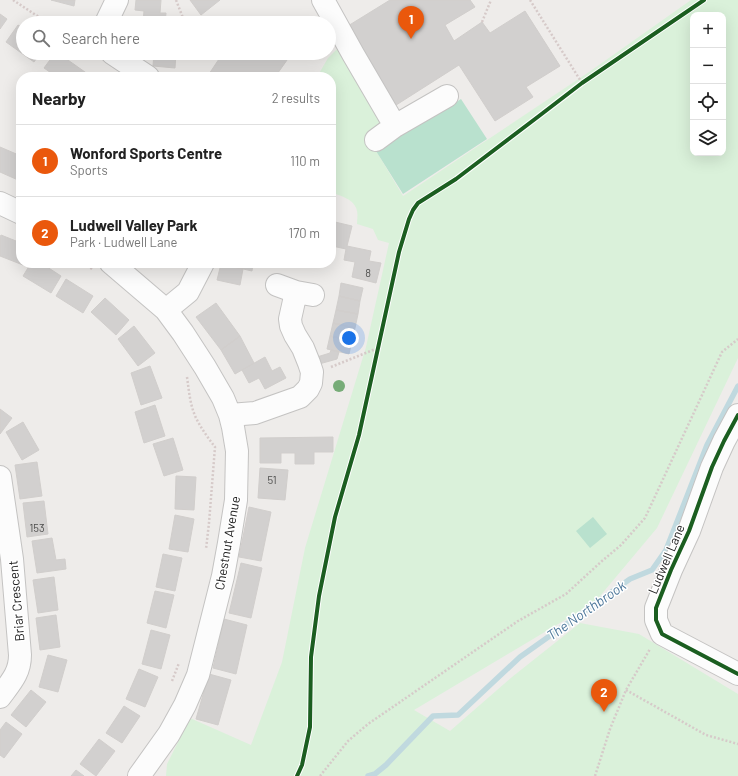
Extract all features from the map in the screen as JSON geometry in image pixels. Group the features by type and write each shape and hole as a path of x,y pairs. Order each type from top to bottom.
{"street":[{"path":"323,0 332,16"},
{"path":"336,23 395,126"},
{"path":"122,60 140,72"},
{"path":"376,140 395,126 447,96"},
{"path":"0,203 16,211"},
{"name":"Chestnut Avenue","path":"105,268 166,310 183,333 205,366 223,398 230,415 237,451 236,500 223,576 198,675 169,734 139,776"},
{"path":"166,310 188,292 200,268"},
{"path":"230,415 255,413 300,397 311,384 312,372 309,363 291,326 290,319 295,291"},
{"name":"Ludwell Lane","path":"662,634 656,620 656,608 671,570 689,532 712,467 738,415"},
{"name":"Briar Crescent","path":"0,477 6,560 20,655 20,663 15,677 0,697"},
{"path":"662,634 738,674"}],"path":[{"path":"13,0 37,16"},
{"path":"176,0 182,16"},
{"path":"482,22 490,0"},
{"path":"530,0 582,83"},
{"path":"576,88 588,79"},
{"path":"320,776 348,741 368,724 518,621 566,594 621,545 645,518 722,352 738,339"},
{"path":"376,355 379,342"},
{"path":"311,384 319,372 378,348"},
{"path":"187,375 191,402 196,417 215,447 206,552"},
{"path":"595,776 610,729 626,690 656,640 662,634"},
{"path":"169,688 180,661"},
{"path":"626,690 706,734 738,744"}],"green space":[{"path":"691,0 738,0 738,358 657,528 595,602 414,710 450,731 512,677 580,623 639,634 738,694 738,776 166,776 167,764 190,718 251,745 282,662 305,548 366,347 389,243 378,240 373,229 357,224 356,207 347,198 336,194 336,72 320,72 327,60 336,60 336,50 339,47 383,123 369,139 403,196 589,72"},
{"path":"461,99 487,139 403,194 376,151"},
{"path":"593,517 607,534 590,548 576,531"}],"building":[{"path":"51,0 75,0 74,6"},
{"path":"136,0 161,0 160,13 166,13 166,16 144,16 144,11 135,10"},
{"path":"190,0 220,0 201,15"},
{"path":"390,0 470,0 475,7 445,25 454,41 482,22 490,33 525,11 560,66 526,87 533,97 495,121 459,65 393,107 343,29"},
{"path":"0,14 7,19 0,29"},
{"path":"16,28 16,49 6,42"},
{"path":"50,60 68,60 85,72 50,72 44,68"},
{"path":"153,60 176,60 175,68 153,66"},
{"path":"218,60 287,60 279,72 210,72"},
{"path":"0,147 16,154 16,179 0,172"},
{"path":"336,222 352,226 347,246 371,251 369,261 381,263 376,283 352,277 355,262 344,260 346,249 336,247"},
{"path":"1,235 16,241 16,262 0,256"},
{"path":"28,268 49,268 61,276 51,293 23,276"},
{"path":"220,268 243,269 240,285 217,280"},
{"path":"239,268 252,268 252,271"},
{"path":"66,279 93,296 83,313 56,296"},
{"path":"341,283 363,288 360,301 339,296"},
{"path":"339,296 360,301 358,314 336,310"},
{"path":"105,298 129,320 116,335 91,312"},
{"path":"216,303 240,336 221,350 196,317"},
{"path":"336,310 358,314 355,328 333,323"},
{"path":"333,323 355,328 352,341 330,336"},
{"path":"134,326 155,353 138,366 118,339"},
{"path":"240,336 254,363 235,374 221,350"},
{"path":"330,336 352,341 349,354 327,349"},
{"path":"331,350 339,352 337,359 319,364 317,357 330,353"},
{"path":"265,357 272,371 280,367 286,378 265,389 259,378 249,383 242,370"},
{"path":"150,366 162,398 141,405 131,373"},
{"path":"155,405 165,436 144,443 135,412"},
{"path":"0,409 12,418 0,434"},
{"path":"23,422 39,450 22,460 6,432"},
{"path":"333,437 333,452 314,452 314,464 295,464 295,453 281,453 281,463 260,463 260,438"},
{"path":"173,438 183,470 164,476 153,444"},
{"path":"37,462 42,496 20,499 15,465"},
{"path":"260,468 288,470 285,500 258,498"},
{"path":"176,476 196,477 194,510 175,509"},
{"path":"44,501 48,534 27,537 23,503"},
{"path":"249,507 271,512 261,561 239,557"},
{"path":"175,515 194,519 188,552 169,549"},
{"path":"52,538 56,560 65,559 66,569 37,573 32,541"},
{"path":"163,554 182,558 175,591 156,587"},
{"path":"241,563 262,568 251,618 229,613"},
{"path":"54,577 58,610 38,613 33,580"},
{"path":"155,591 174,595 166,628 147,623"},
{"path":"56,615 60,647 40,650 36,618"},
{"path":"224,619 247,625 236,674 213,668"},
{"path":"151,630 170,635 161,669 142,664"},
{"path":"48,655 67,660 58,692 39,687"},
{"path":"139,669 158,677 145,707 126,699"},
{"path":"209,674 231,680 218,725 196,719"},
{"path":"31,690 46,702 26,727 11,715"},
{"path":"124,706 140,716 122,743 106,733"},
{"path":"6,722 22,734 4,758 0,755 0,730"},
{"path":"99,739 115,751 96,776 80,764"},
{"path":"76,770 84,776 71,776"}],"waterway":[{"name":"The Northbrook","path":"368,776 375,774 386,765 433,716 458,715 520,657 630,579 652,570 666,550 707,445 738,386"}],"cycle path":[{"path":"297,776 302,765 310,727 311,657 319,596 335,517 359,435 399,252 413,210 418,203 456,179 582,83 704,0"},
{"path":"738,415 712,467 689,531 656,608 656,620 662,634 738,674"}],"place":[{"name":"Wonford Sports Centre","path":"411,39"},
{"name":"Ludwell Valley Park","path":"604,712"}]}
